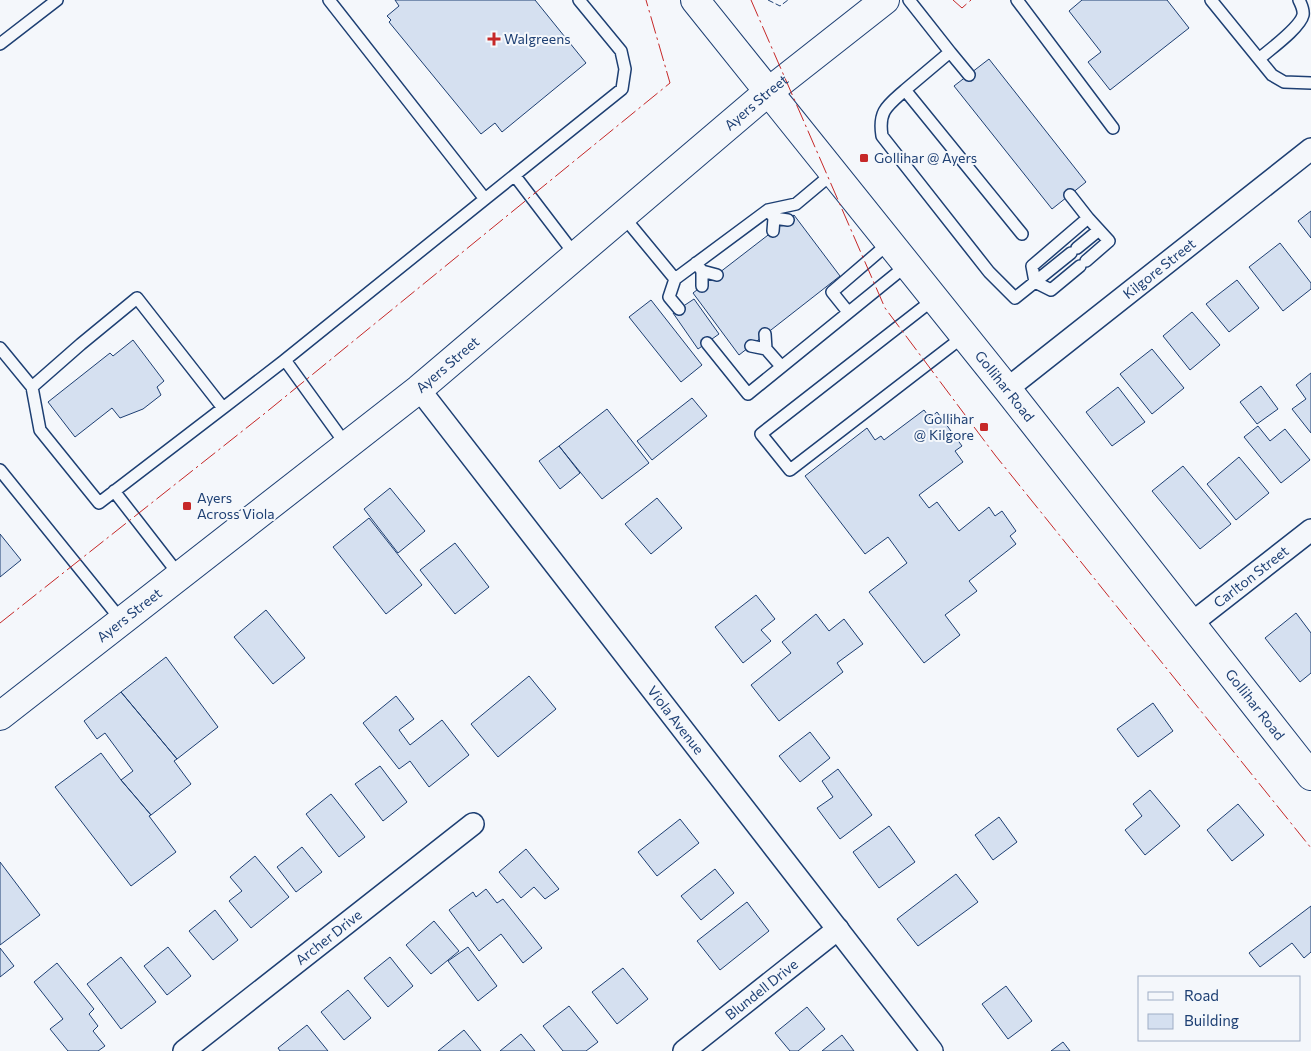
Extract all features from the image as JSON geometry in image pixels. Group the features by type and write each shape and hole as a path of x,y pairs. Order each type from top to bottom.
{"main road":[{"name":"Gollihar Road","path":"695,0 1007,389 1311,776"},
{"name":"Ayers Street","path":"0,716 419,389 768,92 885,0"}],"street":[{"name":"Kilgore Street","path":"1007,389 1311,150"},
{"name":"Viola Avenue","path":"419,389 932,1051"},
{"name":"Carlton Street","path":"1192,624 1311,530"},
{"name":"Archer Drive","path":"184,1051 473,824"},
{"name":"Blundell Drive","path":"684,1051 838,929"}],"lane":[{"path":"0,44 57,0"},
{"path":"329,0 485,199"},
{"path":"0,348 32,388 40,430 99,503 285,360 622,89 625,70 621,51 579,0"},
{"path":"909,0 969,75"},
{"path":"1016,0 1113,128"},
{"path":"1211,0 1272,75 1284,82 1311,83"},
{"path":"1259,59 1298,24 1304,14 1302,4 1298,0"},
{"path":"950,52 887,106 880,121 882,136 989,272 1015,298 1099,230"},
{"path":"905,90 1022,234"},
{"path":"680,309 669,296 675,279 699,267 771,214 796,204 834,173"},
{"path":"515,176 576,256"},
{"path":"1035,282 1051,290 1109,241 1070,195"},
{"path":"771,214 788,220"},
{"path":"771,214 772,231"},
{"path":"623,216 675,279"},
{"path":"1035,282 1032,266 1088,218"},
{"path":"826,291 889,243"},
{"path":"707,343 748,394 907,265"},
{"path":"699,267 716,275"},
{"path":"699,267 702,286"},
{"path":"826,291 835,280"},
{"path":"826,291 848,312"},
{"path":"32,388 81,344 137,298 223,408"},
{"path":"934,299 761,434 790,470 964,336"},
{"path":"765,334 766,349 781,366"},
{"path":"750,346 766,349"},
{"path":"285,360 347,446"},
{"path":"0,470 122,621"},
{"path":"114,492 180,576"}],"building":[{"path":"395,0 535,0 586,63 502,132 495,123 481,134 389,22 391,20 387,16 399,6"},
{"path":"1082,0 1167,0 1189,28 1110,90 1088,62 1101,52 1069,11"},
{"path":"989,59 1086,182 1052,209 954,86"},
{"path":"1311,211 1311,238 1298,221"},
{"path":"794,215 840,276 739,355 693,293"},
{"path":"1280,243 1311,283 1311,289 1283,311 1249,267"},
{"path":"1237,280 1259,308 1229,332 1206,304"},
{"path":"694,299 719,334 698,349 673,313"},
{"path":"651,300 702,365 681,382 629,317"},
{"path":"1192,312 1220,345 1190,370 1163,336"},
{"path":"133,340 164,381 157,387 161,395 143,409 120,418 112,408 75,437 48,402 110,353 113,356"},
{"path":"1152,349 1184,388 1152,414 1120,374"},
{"path":"1311,373 1311,433 1292,409 1306,399 1296,385"},
{"path":"1261,386 1278,409 1257,424 1240,402"},
{"path":"1118,387 1145,422 1112,446 1086,412"},
{"path":"692,398 707,416 652,460 637,441"},
{"path":"607,409 649,463 602,499 559,446"},
{"path":"924,410 930,418 937,412 962,446 955,451 963,462 919,495 929,508 937,502 959,531 989,507 995,516 1002,511 1016,531 1010,536 1016,544 969,581 977,591 945,615 960,635 924,663 869,592 907,563 888,537 865,554 805,476 867,428 875,440 881,436 884,440"},
{"path":"1258,426 1270,441 1285,429 1310,460 1281,483 1244,437"},
{"path":"559,446 580,473 560,489 539,461"},
{"path":"1239,457 1269,493 1236,520 1207,484"},
{"path":"1183,466 1231,524 1200,549 1152,491"},
{"path":"390,488 425,531 398,553 364,509"},
{"path":"657,498 682,528 651,554 625,524"},
{"path":"369,518 422,585 386,614 333,547"},
{"path":"0,534 21,560 0,577"},
{"path":"455,543 489,587 455,614 420,570"},
{"path":"756,595 775,619 761,630 771,641 743,663 715,627"},
{"path":"266,610 305,658 273,684 234,637"},
{"path":"1296,613 1311,633 1311,673 1300,682 1265,638"},
{"path":"816,614 829,631 844,619 863,644 837,663 843,672 779,721 751,685 791,653 782,642"},
{"path":"166,657 218,727 177,759 121,692"},
{"path":"529,676 556,709 498,757 471,724"},
{"path":"121,692 177,759 174,761 191,784 151,815 121,780 133,771 105,733 97,739 84,721"},
{"path":"396,696 414,719 399,730 410,745 442,720 469,755 429,787 410,761 399,769 363,723"},
{"path":"1153,703 1173,731 1138,757 1117,729"},
{"path":"810,732 830,758 800,782 779,756"},
{"path":"101,753 151,815 149,816 176,852 131,886 55,787"},
{"path":"380,766 407,802 383,821 355,784"},
{"path":"838,769 872,815 840,839 817,808 833,797 822,781"},
{"path":"1150,790 1180,826 1145,855 1125,830 1142,816 1133,804"},
{"path":"331,794 365,837 339,857 306,814"},
{"path":"1238,804 1264,835 1232,861 1207,830"},
{"path":"999,817 1017,842 993,860 975,835"},
{"path":"680,819 699,843 657,876 638,852"},
{"path":"889,826 915,862 879,888 853,852"},
{"path":"302,847 322,872 296,892 277,867"},
{"path":"526,849 559,889 545,899 534,887 521,898 499,872"},
{"path":"255,856 289,897 251,928 229,901 242,891 230,877"},
{"path":"0,862 40,915 0,945"},
{"path":"715,869 734,893 701,920 681,896"},
{"path":"956,874 978,902 918,946 897,919"},
{"path":"486,889 497,903 503,899 542,948 523,963 501,934 479,951 449,910 473,892 476,897"},
{"path":"747,902 769,931 720,970 697,941"},
{"path":"1311,906 1311,952 1304,958 1292,943 1260,967 1249,953"},
{"path":"215,910 238,940 213,960 189,931"},
{"path":"434,921 459,951 431,974 406,945"},
{"path":"168,947 191,976 167,995 144,966"},
{"path":"468,947 497,986 478,1001 448,961"},
{"path":"0,948 14,966 0,977"},
{"path":"121,957 156,1002 121,1029 87,984"},
{"path":"390,957 413,986 388,1007 364,978"},
{"path":"57,963 94,1009 89,1014 98,1026 93,1031 105,1046 98,1051 68,1051 50,1029 63,1019 34,982"},
{"path":"623,968 648,999 617,1024 592,992"},
{"path":"1006,986 1032,1021 1008,1039 982,1004"},
{"path":"348,990 371,1018 344,1040 321,1012"},
{"path":"569,1006 598,1042 586,1051 563,1051 543,1026"},
{"path":"807,1007 825,1029 798,1051 790,1051 775,1033"},
{"path":"307,1025 328,1051 280,1051 278,1048"},
{"path":"464,1030 481,1051 438,1051"},
{"path":"521,1034 535,1051 500,1051"},
{"path":"842,1035 854,1051 822,1051"},
{"path":"1063,1042 1070,1051 1051,1051"}],"fence":[{"path":"768,0 780,6 788,0"}],"power":[{"path":"0,623 264,414 670,83 646,0"},
{"path":"751,0 885,308 995,455 1311,848"},
{"path":"953,0 962,8 971,0"}],"place":[{"name":"Walgreens","path":"494,39"},
{"name":"Gollihar @ Ayers","path":"864,158"},
{"name":"Gollihar @ Kilgore","path":"984,427"},
{"name":"Ayers Across Viola","path":"187,506"}]}
